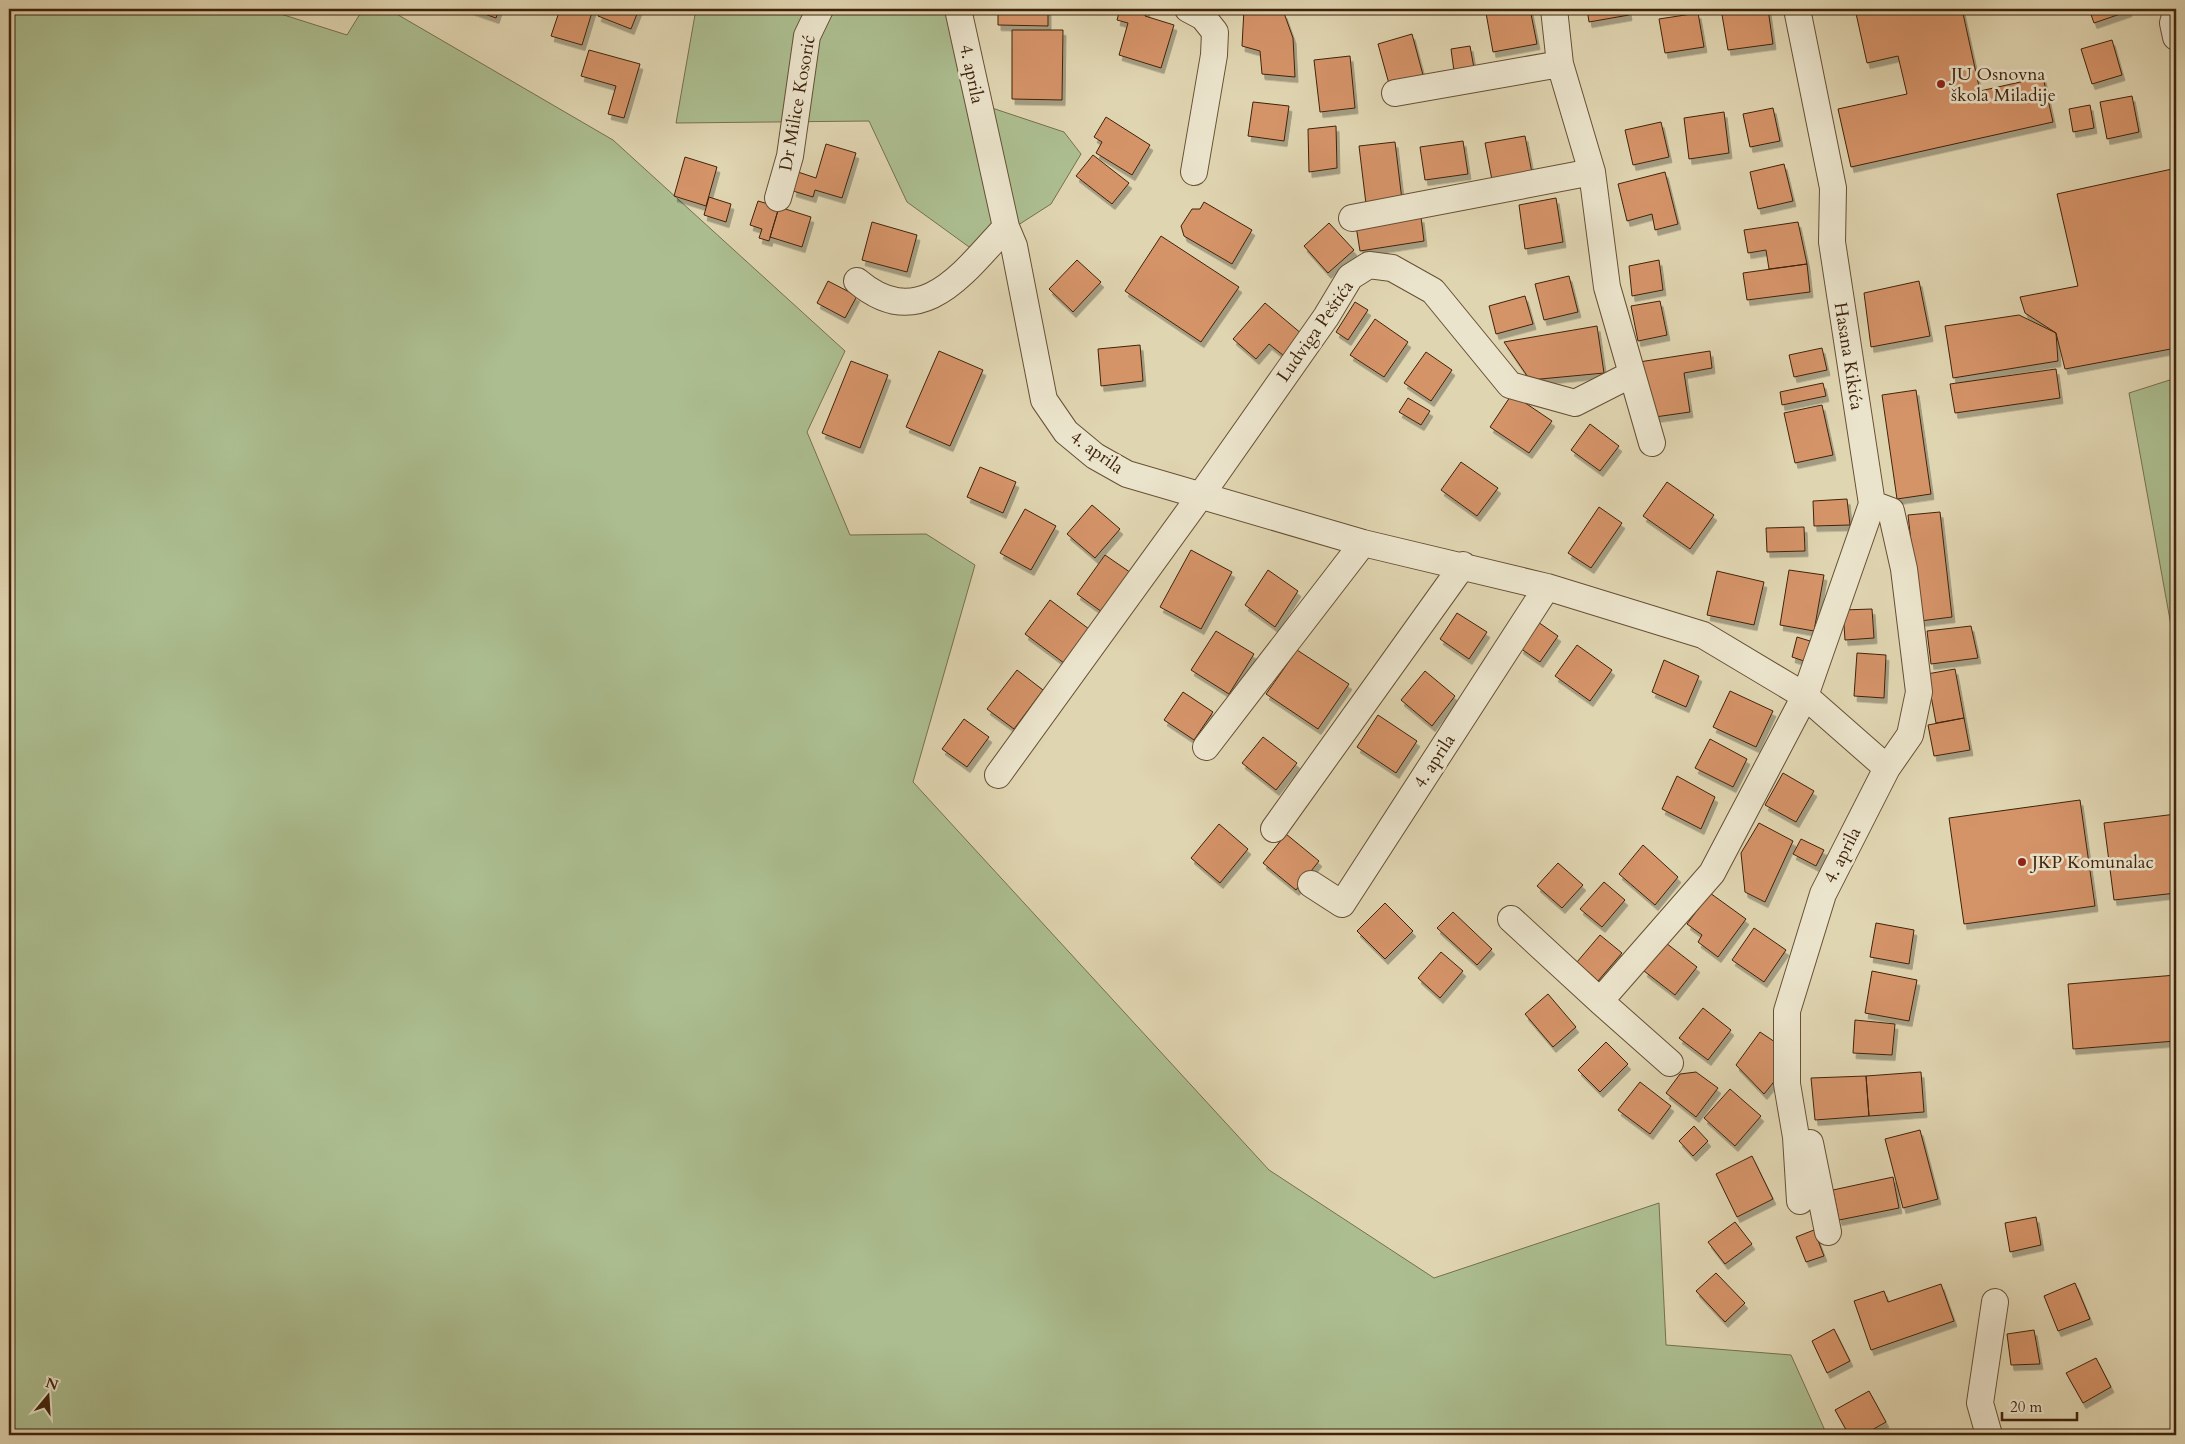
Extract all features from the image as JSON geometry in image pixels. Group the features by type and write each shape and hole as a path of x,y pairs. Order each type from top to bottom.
{"street":[{"name":"Dr Milice Kosorić","path":"778,198 790,156 807,36 820,9"},
{"name":"4. aprila","path":"958,9 1006,227 1014,246 1044,400 1066,432 1095,456 1127,474 1362,543 1547,587 1703,635 1805,696 1887,768 1823,894 1787,1011 1787,1084 1796,1137 1800,1201"},
{"path":"1188,9 1203,17 1215,32 1194,172"},
{"path":"1554,9 1560,64 1592,172 1607,287 1652,443"},
{"name":"Hasana Kikića","path":"1798,9 1833,188 1832,242 1872,504 1805,696"},
{"path":"2176,13 2173,24 2176,37"},
{"path":"1395,93 1560,64"},
{"path":"1352,218 1592,172"},
{"path":"857,281 873,294 892,301 908,302 928,299 957,279 1006,227"},
{"name":"Ludviga Peštića","path":"998,775 1201,495 1326,316 1350,277 1369,265 1392,268 1433,291 1510,385 1575,403 1632,374"},
{"path":"1872,504 1890,511 1904,569 1919,692 1910,736 1887,768"},
{"path":"1206,747 1362,543"},
{"path":"1274,829 1463,566"},
{"name":"4. aprila","path":"1312,884 1342,904 1547,587"},
{"path":"1600,1001 1712,873 1805,696"},
{"path":"1511,919 1670,1063"},
{"path":"1788,1052 1802,1056 1801,1087 1828,1232"},
{"path":"1989,1435 1980,1403 1995,1302"}],"green space":[{"path":"9,9 265,9 347,35 363,9 388,9 613,140 845,351 807,432 850,535 926,534 975,565 913,782 1269,1170 1434,1278 1659,1203 1666,1345 1791,1355 1827,1435 9,1435"},
{"path":"696,9 957,9 989,107 1064,132 1081,154 1051,204 976,252 907,202 869,121 676,123"},
{"path":"2176,378 2176,653 2129,393"}],"building":[{"path":"470,9 499,9 496,18"},
{"path":"560,9 593,9 582,45 551,36"},
{"path":"601,9 639,9 631,29 598,16"},
{"path":"998,9 1048,9 1048,26 998,25"},
{"path":"1120,9 1147,9 1145,16 1174,25 1161,68 1119,55 1128,23 1117,20"},
{"path":"1244,9 1284,13 1293,38 1295,77 1262,74 1260,51 1242,46"},
{"path":"1507,9 1530,9 1537,44 1493,52 1486,13"},
{"path":"1587,9 1628,9 1629,15 1589,22"},
{"path":"1721,9 1768,9 1773,44 1728,50"},
{"name":"JU Osnovna škola Miladije","path":"1855,9 1962,9 1980,91 2043,77 2053,122 1851,167 1838,109 1907,94 1898,56 1867,63"},
{"path":"2089,9 2128,9 2129,11 2094,23"},
{"path":"1698,13 1704,47 1665,53 1659,19"},
{"path":"1012,30 1063,30 1062,100 1012,99"},
{"path":"1412,34 1423,75 1389,84 1378,44"},
{"path":"2112,40 2122,75 2092,84 2081,49"},
{"path":"1470,46 1474,68 1454,71 1451,49"},
{"path":"589,50 640,64 624,118 608,114 616,86 581,76"},
{"path":"1350,56 1355,108 1320,112 1314,60"},
{"path":"2132,96 2139,132 2107,139 2100,102"},
{"path":"1253,102 1289,106 1284,141 1248,136"},
{"path":"2090,105 2094,128 2073,132 2069,109"},
{"path":"1773,108 1780,141 1750,147 1743,114"},
{"path":"1724,112 1729,153 1689,159 1684,118"},
{"path":"1106,117 1150,145 1132,175 1096,153 1102,142 1094,137"},
{"path":"1661,122 1669,157 1633,165 1625,130"},
{"path":"1336,126 1337,168 1309,172 1308,129"},
{"path":"1525,136 1532,173 1492,180 1485,143"},
{"path":"1463,141 1468,174 1425,180 1420,147"},
{"path":"1395,142 1402,200 1366,204 1359,146"},
{"path":"826,144 856,153 842,198 815,190 813,197 793,191 798,172 816,178"},
{"path":"1093,155 1129,183 1112,204 1076,176"},
{"path":"685,157 717,167 706,206 674,196"},
{"path":"1784,164 1793,201 1758,209 1750,172"},
{"path":"2172,169 2176,218 2176,348 2065,369 2056,333 2025,313 2020,297 2078,286 2057,194"},
{"path":"1665,172 1678,224 1655,230 1652,214 1627,221 1618,184"},
{"path":"709,197 731,204 726,222 704,215"},
{"path":"1556,198 1563,242 1525,249 1519,205"},
{"path":"758,201 779,207 769,241 759,238 762,229 750,225"},
{"path":"1204,202 1252,230 1232,264 1184,236 1181,226 1192,209 1200,209"},
{"path":"779,207 811,217 802,247 770,237"},
{"path":"1421,217 1424,241 1360,251 1356,226"},
{"path":"872,222 917,235 907,272 862,260"},
{"path":"1798,222 1807,264 1769,269 1766,250 1748,253 1744,230"},
{"path":"1329,223 1354,250 1328,273 1304,246"},
{"path":"1161,236 1239,287 1201,342 1125,291"},
{"path":"1077,260 1101,282 1073,312 1049,289"},
{"path":"1659,260 1663,290 1632,296 1629,266"},
{"path":"1807,264 1810,292 1747,300 1743,273"},
{"path":"1569,276 1578,312 1544,320 1535,284"},
{"path":"828,281 857,296 845,318 817,303"},
{"path":"1919,281 1930,336 1871,347 1864,293"},
{"path":"1525,296 1533,324 1496,334 1489,306"},
{"path":"1660,301 1667,335 1638,341 1631,306"},
{"path":"1355,302 1368,310 1348,340 1336,332"},
{"path":"1265,303 1302,334 1284,356 1269,344 1256,359 1233,339"},
{"path":"2019,315 2056,333 2058,361 1953,378 1945,326"},
{"path":"1375,319 1408,342 1384,377 1350,355"},
{"path":"1597,326 1604,373 1530,380 1504,342"},
{"path":"1140,345 1143,381 1101,386 1098,349"},
{"path":"1822,348 1827,370 1794,377 1789,355"},
{"path":"939,351 983,370 950,446 906,427"},
{"path":"1710,351 1712,368 1684,373 1690,412 1648,418 1639,362"},
{"path":"1426,352 1452,370 1431,401 1404,383"},
{"path":"851,361 888,375 860,448 822,433"},
{"path":"2056,369 2060,398 1955,413 1950,384"},
{"path":"1823,383 1826,396 1782,405 1780,392"},
{"path":"1916,390 1931,494 1897,499 1882,395"},
{"path":"1512,394 1552,421 1529,453 1490,427"},
{"path":"1408,398 1430,411 1421,425 1399,412"},
{"path":"1822,405 1833,455 1795,463 1784,413"},
{"path":"1590,424 1619,446 1600,471 1571,450"},
{"path":"1461,462 1498,488 1477,516 1441,490"},
{"path":"980,467 1016,482 1003,513 967,497"},
{"path":"1667,482 1714,515 1690,549 1643,516"},
{"path":"1847,499 1850,525 1814,526 1813,501"},
{"path":"1092,505 1120,529 1095,558 1067,534"},
{"path":"1599,507 1622,523 1591,568 1568,553"},
{"path":"1025,509 1056,526 1031,570 1000,553"},
{"path":"1940,512 1952,617 1920,621 1908,515"},
{"path":"1804,527 1805,551 1767,552 1766,528"},
{"path":"1191,550 1232,572 1201,629 1160,607"},
{"path":"1105,555 1137,577 1109,617 1077,594"},
{"path":"1268,570 1298,591 1275,627 1245,605"},
{"path":"1789,570 1824,575 1814,631 1780,625"},
{"path":"1717,571 1764,582 1754,625 1707,615"},
{"path":"1050,600 1089,629 1064,663 1025,634"},
{"path":"1872,609 1874,638 1845,640 1843,610"},
{"path":"1457,613 1487,632 1469,659 1440,639"},
{"path":"1538,622 1558,636 1540,662 1520,648"},
{"path":"1971,626 1978,658 1931,664 1927,631"},
{"path":"1216,631 1254,654 1229,694 1191,670"},
{"path":"1797,637 1810,641 1804,661 1792,657"},
{"path":"1577,645 1612,670 1590,701 1555,676"},
{"path":"1297,650 1349,684 1318,729 1266,694"},
{"path":"1857,653 1886,655 1884,698 1854,696"},
{"path":"1664,660 1699,676 1686,707 1652,692"},
{"path":"1955,669 1964,718 1936,723 1927,674"},
{"path":"1017,670 1043,690 1014,729 987,709"},
{"path":"1425,671 1455,696 1432,726 1401,700"},
{"path":"1730,691 1773,711 1756,747 1713,727"},
{"path":"1183,692 1213,712 1194,740 1164,720"},
{"path":"1378,715 1417,741 1396,773 1357,747"},
{"path":"1964,718 1970,750 1934,756 1928,725"},
{"path":"964,719 989,737 967,767 942,749"},
{"path":"1263,737 1297,763 1276,790 1242,763"},
{"path":"1710,739 1747,759 1733,787 1695,768"},
{"path":"1783,773 1814,791 1796,822 1765,805"},
{"path":"1677,776 1715,797 1701,829 1662,809"},
{"name":"JKP Komunalac","path":"2080,800 2095,906 1964,924 1949,818"},
{"path":"2176,814 2176,893 2114,900 2104,823"},
{"path":"1759,823 1793,841 1765,902 1745,892 1741,853"},
{"path":"1219,824 1248,849 1220,883 1191,858"},
{"path":"1286,834 1319,861 1296,890 1263,863"},
{"path":"1801,839 1824,850 1816,866 1793,854"},
{"path":"1643,845 1678,877 1655,905 1619,874"},
{"path":"1558,863 1583,885 1562,908 1537,886"},
{"path":"1604,882 1625,900 1602,927 1580,909"},
{"path":"1710,893 1746,919 1718,957 1698,942 1702,935 1687,924"},
{"path":"1385,903 1413,931 1385,959 1357,931"},
{"path":"1453,912 1492,949 1477,965 1437,928"},
{"path":"1876,923 1914,930 1909,964 1870,957"},
{"path":"1754,928 1786,950 1764,982 1732,960"},
{"path":"1600,935 1622,953 1598,981 1577,962"},
{"path":"1666,943 1697,967 1675,995 1644,971"},
{"path":"1441,952 1463,971 1440,998 1418,978"},
{"path":"1872,971 1917,980 1909,1021 1865,1013"},
{"path":"2176,975 2176,1041 2073,1049 2068,984"},
{"path":"1548,994 1576,1027 1553,1047 1525,1014"},
{"path":"1703,1008 1731,1030 1708,1060 1679,1038"},
{"path":"1855,1020 1895,1024 1892,1055 1853,1053"},
{"path":"1760,1032 1775,1042 1777,1078 1764,1094 1736,1065"},
{"path":"1606,1042 1628,1064 1600,1092 1578,1070"},
{"path":"1696,1072 1718,1088 1696,1117 1666,1093 1680,1074"},
{"path":"1921,1072 1924,1112 1869,1116 1866,1076"},
{"path":"1866,1076 1869,1116 1815,1120 1811,1078"},
{"path":"1640,1082 1671,1106 1650,1134 1618,1110"},
{"path":"1730,1089 1761,1116 1735,1146 1704,1118"},
{"path":"1694,1126 1708,1141 1693,1156 1679,1141"},
{"path":"1920,1130 1938,1199 1903,1208 1885,1139"},
{"path":"1752,1156 1773,1199 1737,1217 1716,1174"},
{"path":"1893,1177 1899,1208 1839,1220 1833,1190"},
{"path":"2036,1217 2041,1245 2010,1252 2005,1223"},
{"path":"1735,1222 1752,1244 1725,1264 1708,1242"},
{"path":"1814,1230 1824,1256 1806,1262 1796,1237"},
{"path":"1716,1273 1745,1303 1725,1322 1696,1291"},
{"path":"2075,1283 2090,1319 2058,1331 2044,1296"},
{"path":"1941,1284 1954,1321 1871,1350 1854,1301 1884,1291 1888,1302"},
{"path":"1834,1329 1850,1361 1827,1373 1812,1341"},
{"path":"2034,1330 2040,1364 2011,1365 2007,1334"},
{"path":"2096,1358 2111,1387 2083,1403 2066,1373"},
{"path":"1869,1391 1886,1422 1863,1435 1849,1435 1835,1410"}],"place":[{"name":"JU Osnovna škola Miladije","path":"1941,84"},
{"name":"JKP Komunalac","path":"2022,862"}]}
